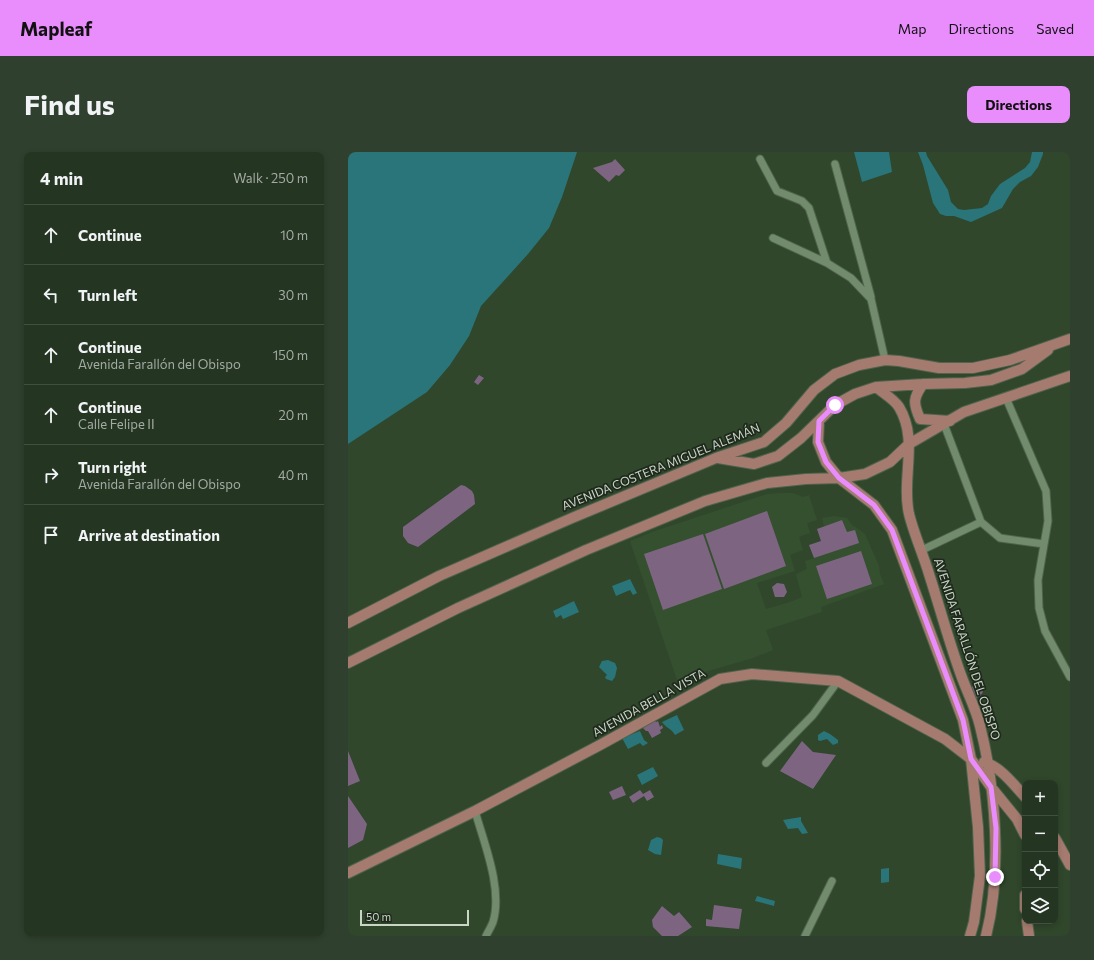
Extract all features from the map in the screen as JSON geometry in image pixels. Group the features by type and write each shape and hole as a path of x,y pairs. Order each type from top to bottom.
{"main road":[{"name":"AVENIDA COSTERA MIGUEL ALEMÁN","path":"348,623 439,576 572,518 716,458 764,442 786,423 814,390 835,374 859,365 885,360 939,368 973,368 1010,360 1070,339"},
{"path":"716,458 754,464 778,456 801,438 835,405 855,394 876,387 965,383 991,380 1022,370 1055,345"},
{"path":"348,663 458,608 586,550 705,501 767,483 806,479 839,478 865,474 890,462 909,444 964,412 1070,376"},
{"path":"923,384 916,394 914,407 920,418 947,422"},
{"path":"876,387 898,406 907,426 909,444"},
{"path":"819,421 818,442 826,462 839,478 874,505 892,530 963,720 971,759 978,826 980,876 974,922 970,936"},
{"name":"AVENIDA FARALLÓN DEL OBISPO","path":"909,444 906,483 909,513 922,550 960,675 980,724 989,763 996,828 995,877 986,936"},
{"name":"AVENIDA BELLA VISTA","path":"348,873 475,811 720,679 752,674 838,681 945,739 971,759"},
{"path":"971,759 989,763 1009,779 1022,794"},
{"path":"971,759 1017,819 1022,829"},
{"path":"1058,843 1070,865"},
{"path":"1027,924 1029,936"}],"street":[{"path":"760,159 777,191 802,201 809,208 827,263"},
{"path":"835,164 871,299 885,360"},
{"path":"773,238 827,263 851,278 871,299"},
{"path":"1006,398 1046,491 1048,522 1038,580 1039,608 1045,631 1070,676"},
{"path":"947,422 981,522 1000,538 1044,544"},
{"path":"922,550 981,522"},
{"path":"766,763 813,715 838,681"},
{"path":"475,811 492,873 496,900 493,923 486,936"},
{"path":"805,936 832,881"}],"shaded area":[{"path":"793,493 803,497 809,495 817,520 807,523 810,533 799,537 803,550 790,555 795,571 757,583 766,609 802,597 796,574 807,569 805,561 814,558 809,545 821,541 817,529 824,527 822,518 834,516 847,518 851,524 865,534 879,566 884,584 821,607 822,612 766,630 773,650 753,658 677,680 630,541 652,532 767,494"}],"water":[{"path":"348,152 577,152 562,197 549,228 528,254 481,306 469,336 450,365 427,392 348,444"},
{"path":"854,152 889,152 892,172 862,182"},
{"path":"918,152 926,152 948,190 951,202 958,209 964,210 982,208 988,204 991,196 1000,184 1025,168 1030,162 1032,152 1043,152 1043,154 1038,167 1031,176 1020,182 1013,189 1002,208 971,222 954,216 940,214 933,203"},
{"path":"630,579 637,593 633,595 630,590 616,596 612,586"},
{"path":"574,601 579,612 563,619 561,615 556,618 553,611"},
{"path":"608,660 615,663 617,668 615,677 612,681 606,679 605,677 607,675 599,667 602,661"},
{"path":"677,715 684,730 675,735 662,722"},
{"path":"640,731 644,740 648,743 643,746 640,743 628,749 622,738"},
{"path":"824,731 838,740 838,743 833,745 827,739 820,741 818,740 818,735"},
{"path":"653,767 658,776 642,785 637,775"},
{"path":"801,817 801,821 808,833 802,834 798,828 788,829 783,820"},
{"path":"657,837 663,840 661,855 655,854 648,850 651,840"},
{"path":"718,854 742,858 741,869 717,864"},
{"path":"889,868 889,882 881,883 881,869"},
{"path":"757,896 775,901 774,906 755,901"}],"building":[{"path":"615,159 625,170 619,176 616,175 609,182 593,168 612,162"},
{"path":"479,375 484,378 478,385 474,382"},
{"path":"461,485 472,491 475,504 418,547 408,543 403,536 403,527"},
{"path":"767,511 786,566 724,589 705,534"},
{"path":"842,520 847,532 855,530 859,543 814,558 809,545 821,541 817,529"},
{"path":"703,534 722,589 663,610 644,554"},
{"path":"861,551 872,584 827,599 816,566"},
{"path":"777,583 784,584 787,592 784,597 775,597 772,587"},
{"path":"976,684 983,692 976,698 969,691"},
{"path":"654,719 656,722 658,721 660,727 662,725 663,728 660,730 661,733 652,738 648,731 641,726"},
{"path":"802,741 813,752 836,755 813,789 780,771"},
{"path":"348,751 360,781 348,786"},
{"path":"622,786 626,795 613,800 609,792"},
{"path":"640,790 643,794 650,790 654,797 647,801 644,796 633,803 629,797"},
{"path":"348,796 367,824 363,840 348,848"},
{"path":"714,905 742,909 739,929 706,926 706,919 712,920"},
{"path":"662,906 674,916 679,912 692,927 678,936 662,936 653,927 652,920"}],"route":[{"path":"835,405 819,421 818,442 826,462 839,478 874,505 892,530 963,720 971,759 991,787 996,828 995,877"}]}
